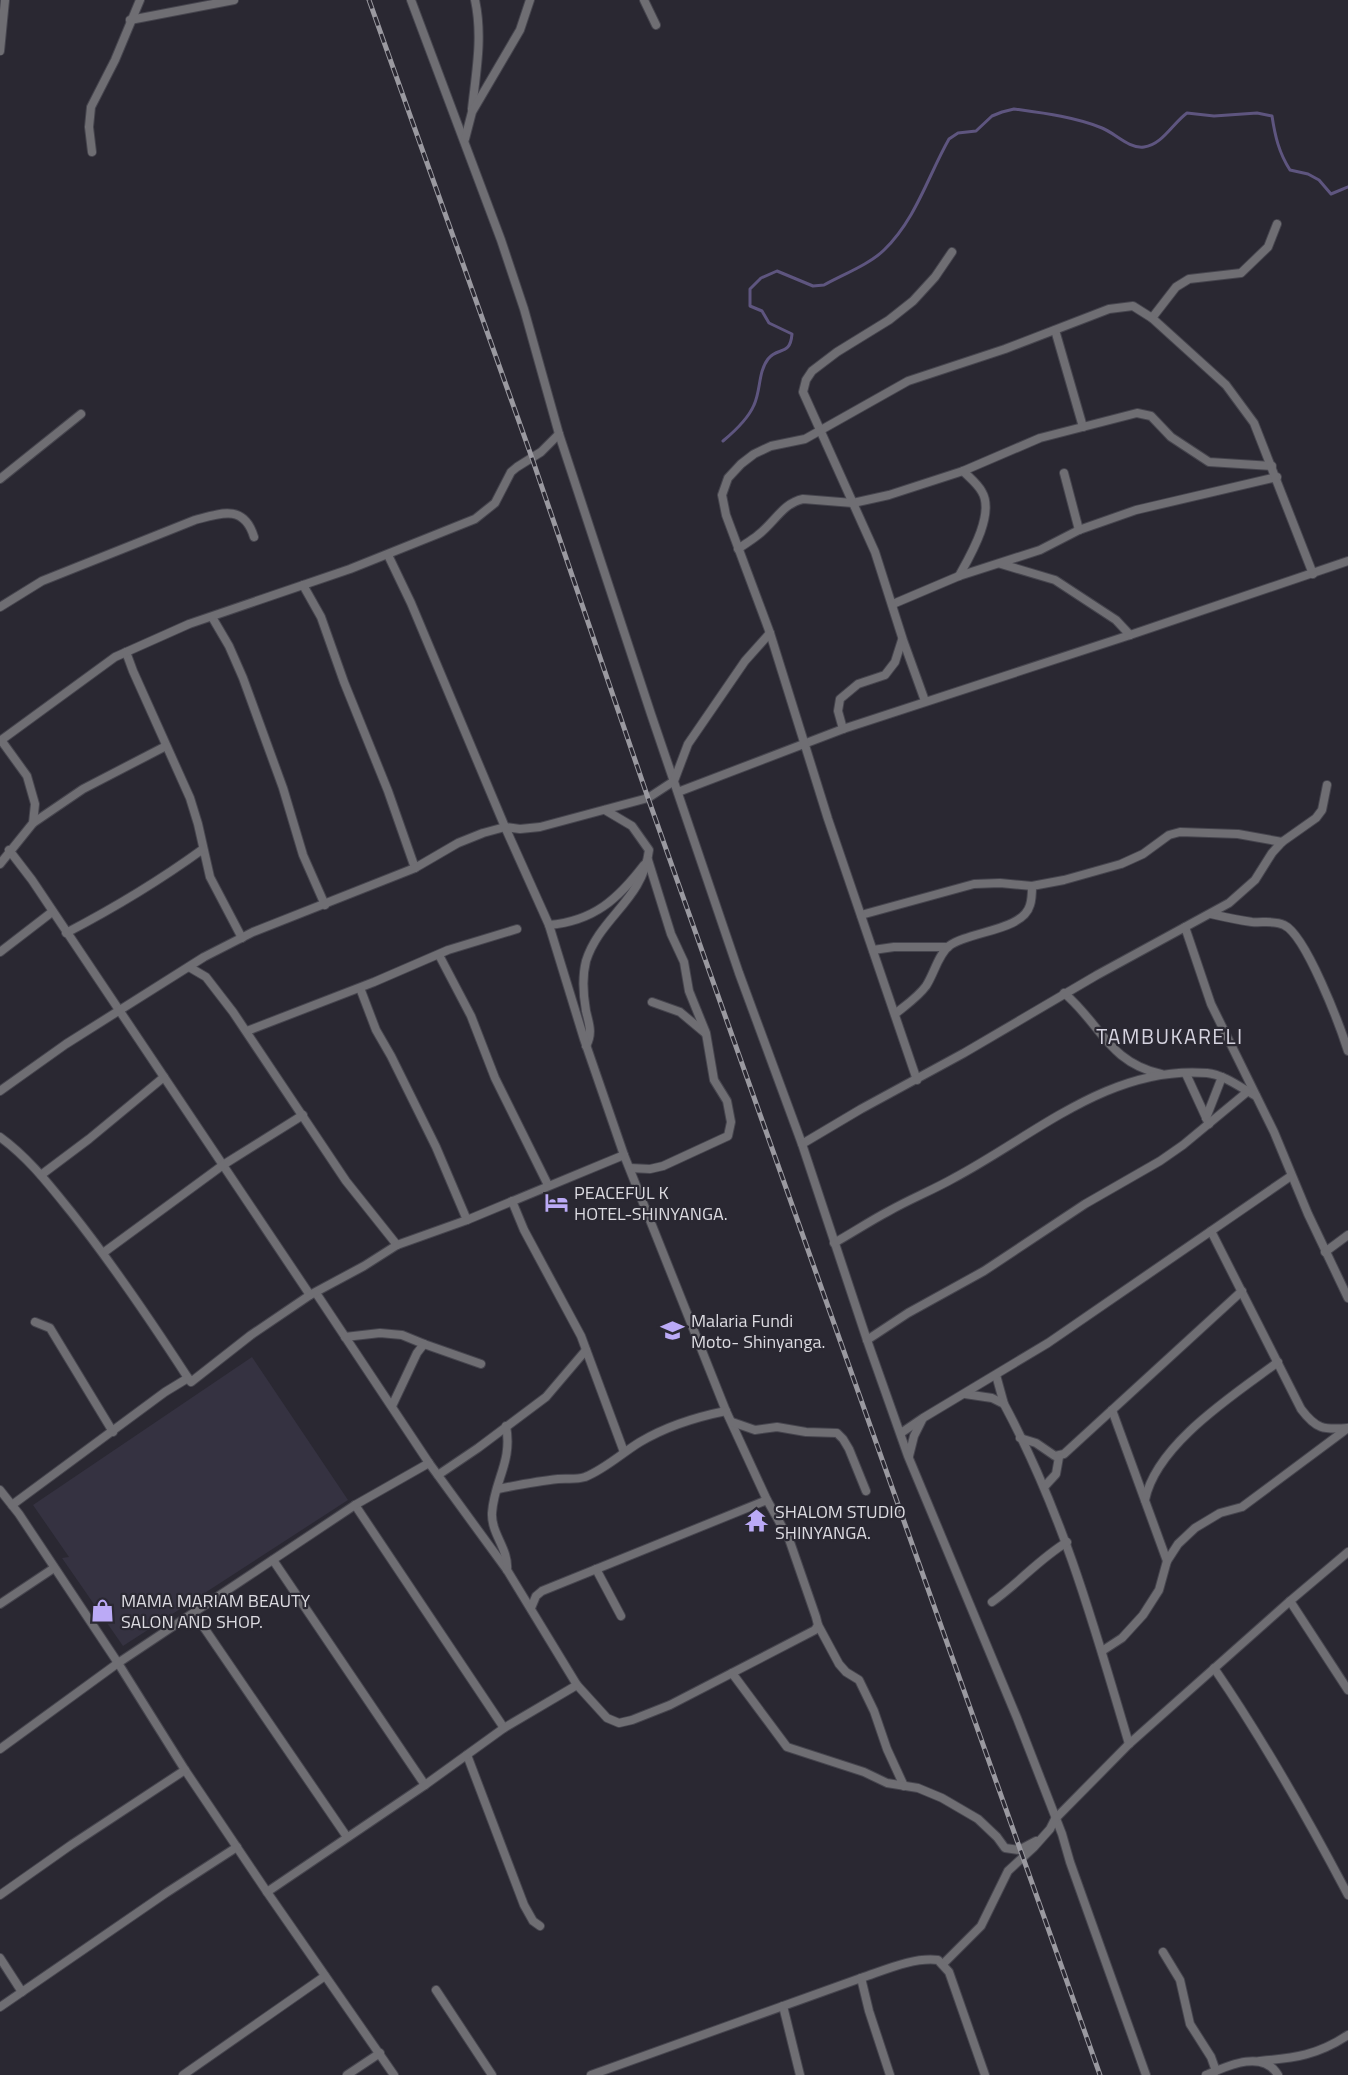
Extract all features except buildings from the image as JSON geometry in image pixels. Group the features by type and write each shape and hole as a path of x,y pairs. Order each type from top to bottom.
{"street":[{"path":"0,51 5,0"},
{"path":"92,152 89,127 91,107 115,60 140,0"},
{"path":"130,20 234,0"},
{"path":"411,0 465,140 511,270 559,434 674,781 739,973 802,1144 834,1244 908,1456 1017,1718 1062,1834 1146,2075"},
{"path":"465,140 472,112 480,46 475,0"},
{"path":"472,112 520,30 530,0"},
{"path":"644,0 656,25"},
{"path":"1152,318 1176,286 1189,279 1241,273 1268,247 1277,224"},
{"path":"925,701 875,552 803,392 806,380 812,371 837,352 889,320 913,301 935,277 952,252"},
{"path":"917,1080 803,743 770,633 722,502 728,478 754,454 771,446 805,440 908,381 1124,306 1134,306 1152,318 1232,392 1254,423 1313,574"},
{"path":"1055,330 1083,427"},
{"path":"738,549 758,535 789,504 795,501 803,499 852,503 889,495 963,471 1040,438 1137,413 1151,416 1171,437 1209,462 1272,466"},
{"path":"0,479 81,414"},
{"path":"33,823 35,804 32,789 27,776 2,737 115,657 212,617 388,555 450,530 486,512 500,496 511,472 541,452 559,434"},
{"path":"959,576 978,540 986,511 982,492 963,471"},
{"path":"1064,473 1079,530"},
{"path":"892,604 959,576 1000,564 1040,549 1079,530 1136,510 1277,477"},
{"path":"0,607 42,581 195,520 220,513 234,513 249,523 254,537"},
{"path":"388,555 432,651 505,827 549,925 586,1046 624,1155 726,1411 767,1500 797,1557 818,1625 839,1664 846,1672 859,1680 904,1786"},
{"path":"678,792 843,729 1348,561"},
{"path":"1000,564 1055,580 1116,620 1130,635"},
{"path":"303,585 321,617 415,868"},
{"path":"212,617 229,646 243,678 283,788 303,855 325,905"},
{"path":"0,1091 66,1044 189,967 242,938 415,868 458,843 505,827 520,829 540,827 648,798 674,781 688,744 745,661 770,633"},
{"path":"843,729 838,711 840,699 858,684 885,675 895,662 903,640"},
{"path":"126,652 132,671 190,798 210,877 242,938"},
{"path":"0,864 33,823 83,789 166,746"},
{"path":"802,1144 861,1109 917,1080 1064,993 1210,914 1245,891 1282,842 1316,818 1322,810 1327,785"},
{"path":"586,1046 590,1038 590,1028 582,978 587,959 597,938 637,887 644,874 650,850 632,826 605,810"},
{"path":"861,915 974,885 988,883 1032,886 1064,880 1121,864 1143,854 1169,835 1180,832 1238,834 1282,842"},
{"path":"66,933 116,907 162,879 203,849"},
{"path":"9,850 313,1294 345,1337 429,1463 507,1570 577,1685 607,1718 619,1723 670,1705 815,1630 818,1625"},
{"path":"549,925 567,923 585,917 608,904 627,887 648,860"},
{"path":"630,1168 663,1166 728,1136 730,1129 727,1101 714,1080 706,1033 689,991 684,962 671,934 648,860"},
{"path":"895,1014 926,987 948,947 959,940 1003,926 1024,914 1030,906 1032,886"},
{"path":"0,952 52,912"},
{"path":"1210,914 1252,922 1272,922 1289,928 1303,947 1313,967 1348,1051"},
{"path":"1185,927 1200,978 1211,1004 1257,1096 1325,1252 1348,1298"},
{"path":"247,1031 360,988 457,947 517,929"},
{"path":"873,950 894,947 948,947"},
{"path":"439,955 471,1016 495,1078 548,1185"},
{"path":"189,967 206,977 247,1031 345,1181 397,1245"},
{"path":"360,988 375,1030 391,1056 436,1147 467,1220"},
{"path":"1064,993 1114,1050 1130,1063 1164,1074 1205,1073 1222,1077 1257,1096"},
{"path":"652,1002 680,1012 706,1033"},
{"path":"834,1244 886,1212 955,1178 1075,1105 1108,1090 1164,1074"},
{"path":"1186,1074 1207,1121"},
{"path":"41,1174 164,1077"},
{"path":"1207,1121 1222,1077"},
{"path":"867,1340 908,1313 984,1271 1085,1204 1146,1170 1183,1145 1207,1121 1247,1092"},
{"path":"103,1253 224,1165 303,1115"},
{"path":"0,1137 41,1174 103,1253 191,1382 251,1335 313,1294 397,1245 467,1220 624,1155"},
{"path":"901,1433 1103,1307 1291,1176"},
{"path":"512,1201 524,1230 577,1327 624,1452"},
{"path":"1211,1231 1301,1408 1310,1421 1322,1428 1348,1428"},
{"path":"1325,1252 1348,1235"},
{"path":"1045,1486 1056,1474 1059,1457 1069,1451 1242,1291"},
{"path":"35,1322 51,1328 113,1432"},
{"path":"345,1337 402,1335 481,1364"},
{"path":"392,1406 417,1353 424,1344"},
{"path":"438,1475 546,1397 586,1350"},
{"path":"1145,1500 1148,1487 1160,1466 1193,1429 1231,1396 1278,1362"},
{"path":"996,1375 1004,1404 1045,1486 1067,1542 1129,1744"},
{"path":"12,1504 165,1392 188,1378"},
{"path":"965,1394 992,1398 1004,1404"},
{"path":"1112,1410 1167,1561"},
{"path":"498,1489 560,1478 573,1480 584,1477 650,1437 692,1418 726,1411"},
{"path":"908,1456 923,1418"},
{"path":"732,1422 755,1430 777,1427 806,1432 837,1433 849,1449 866,1491"},
{"path":"506,1426 509,1450 492,1515 494,1528 508,1561 507,1570"},
{"path":"1102,1651 1129,1632 1150,1606 1159,1590 1167,1561 1178,1544 1195,1528 1220,1513 1242,1507 1348,1428"},
{"path":"1020,1438 1036,1443 1059,1457"},
{"path":"0,1749 118,1663 355,1505 429,1463"},
{"path":"0,1491 12,1504 118,1663 185,1770 267,1892 394,2075"},
{"path":"531,1608 536,1596 542,1591 767,1500"},
{"path":"355,1505 504,1728"},
{"path":"992,1602 1011,1588 1037,1562 1067,1542"},
{"path":"943,1964 981,1926 1008,1871 1042,1838 1055,1819 1129,1744 1348,1552"},
{"path":"273,1560 425,1785"},
{"path":"0,1604 54,1568"},
{"path":"596,1569 621,1616"},
{"path":"1290,1601 1348,1690"},
{"path":"194,1613 347,1838"},
{"path":"1214,1668 1268,1749 1348,1895"},
{"path":"732,1673 748,1691 786,1747 864,1772 887,1783 918,1788 978,1819 1005,1848 1019,1850 1042,1838"},
{"path":"267,1892 425,1785 504,1728 577,1685"},
{"path":"466,1755 524,1905 533,1921 540,1926"},
{"path":"0,1895 185,1770"},
{"path":"0,2007 237,1847"},
{"path":"1163,1952 1180,1980 1190,2024 1211,2057 1216,2071"},
{"path":"0,1958 22,1992"},
{"path":"591,2075 903,1964 938,1960 949,1972 985,2075"},
{"path":"183,2075 324,1976"},
{"path":"861,1978 869,2012 890,2075"},
{"path":"436,1990 492,2075"},
{"path":"783,2006 800,2075"},
{"path":"1206,2075 1233,2064 1306,2056 1329,2048 1348,2035"},
{"path":"347,2075 380,2053"},
{"path":"1260,2061 1271,2066 1278,2075"}],"shaded area":[{"path":"252,1357 348,1500 123,1646 62,1558 69,1557 33,1505"}],"waterway":[{"path":"723,441 741,424 751,410 768,359 786,349 791,341 792,334 769,323 762,311 750,306 750,289 761,278 777,271 813,286 824,285 864,265 878,255 905,225 949,139 958,133 976,131 992,116 1014,109 1059,116 1092,124 1107,130 1133,146 1144,147 1162,138 1187,113 1214,116 1257,113 1272,116 1278,144 1290,170 1308,174 1319,180 1331,194 1348,187"}],"railway":[{"path":"369,0 532,458 648,798 1100,2075"}],"place":[{"name":"PEACEFUL K HOTEL-SHINYANGA.","path":"556,1202"},
{"name":"Malaria Fundi Moto- Shinyanga.","path":"673,1330"},
{"name":"SHALOM STUDIO SHINYANGA.","path":"757,1521"},
{"name":"MAMA MARIAM BEAUTY SALON AND SHOP.","path":"103,1610"}],"district":[{"name":"TAMBUKARELI","path":"1170,1036"}]}
